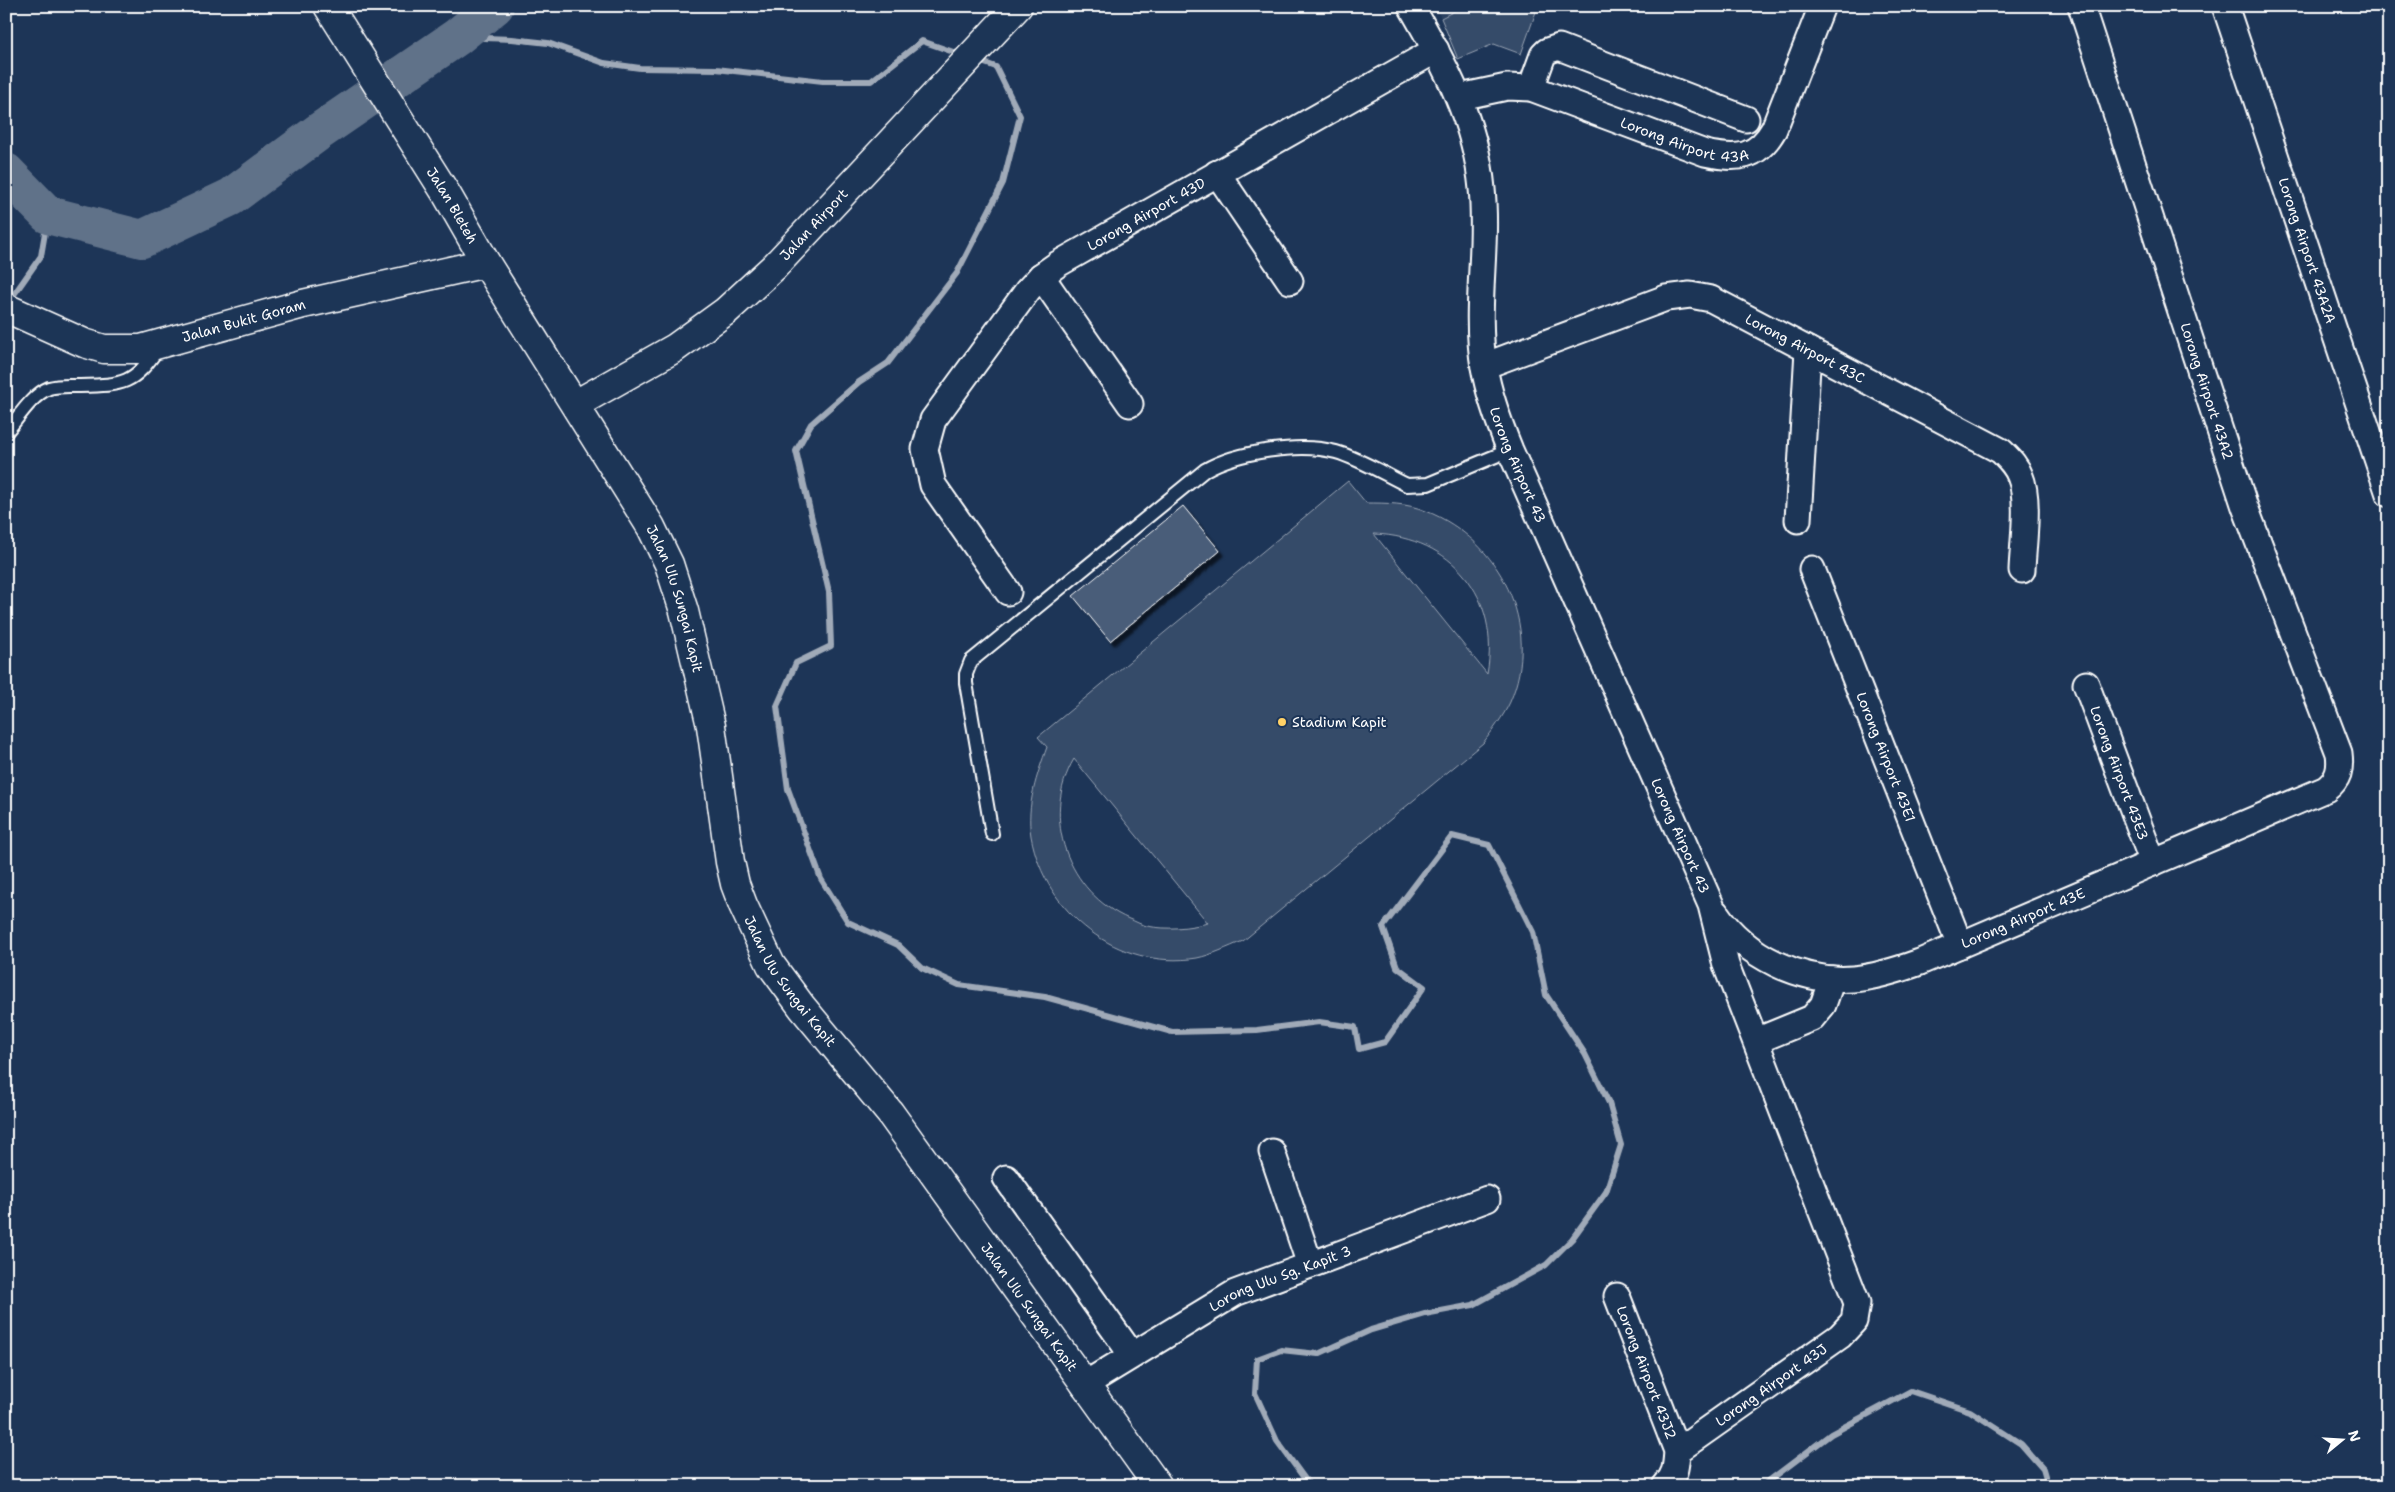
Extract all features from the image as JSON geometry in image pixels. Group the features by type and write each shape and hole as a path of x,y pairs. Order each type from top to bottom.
{"main road":[{"name":"Jalan Bleteh","path":"328,6 447,195 486,263 576,404"},
{"name":"Jalan Airport","path":"576,404 675,348 726,310 774,266 1018,6"},
{"name":"Jalan Bukit Goram","path":"6,308 84,343 104,349 121,351 160,345 303,304 486,263"},
{"name":"Jalan Ulu Sungai Kapit","path":"576,404 651,527 669,564 684,611 711,726 730,862 743,905 771,966 802,1007 890,1113 1158,1486"}],"street":[{"name":"Lorong Airport 43","path":"1411,6 1460,97 1473,141 1482,188 1481,332 1484,366 1493,406 1510,450 1711,905"},
{"name":"Lorong Airport 43A","path":"1460,97 1507,88 1531,88 1705,153 1739,156 1756,151 1766,142 1774,129 1822,6"},
{"name":"Lorong Airport 43A2","path":"2081,6 2245,507 2339,753 2340,773"},
{"name":"Lorong Airport 43A2A","path":"2225,6 2389,494"},
{"path":"1531,88 1544,55 1547,51 1559,47 1746,119"},
{"name":"Lorong Airport 43D","path":"1008,592 933,485 925,449 933,420 1041,276 1058,264 1436,50"},
{"path":"1217,174 1290,281"},
{"path":"1041,276 1130,404"},
{"name":"Lorong Airport 43C","path":"1484,366 1678,295 1711,299 2001,451 2014,463 2021,478 2024,500 2022,570"},
{"path":"1798,520 1808,350"},
{"name":"Lorong Airport 43E1","path":"1812,569 1960,945"},
{"name":"Lorong Airport 43E3","path":"2086,684 2153,863"},
{"name":"Lorong Airport 43E","path":"1711,905 1724,925 1742,943 1760,955 1806,975 1832,979 1853,979 1898,970 2326,789 2334,783 2340,773"},
{"path":"1711,905 1726,965 1756,1041 1812,1018 1823,1005 1832,979"},
{"name":"Lorong Airport 43J","path":"1677,1451 1840,1336 1854,1321 1857,1312 1857,1303 1852,1285 1756,1041"},
{"path":"1272,1152 1310,1265"},
{"path":"1006,1178 1132,1355"},
{"name":"Lorong Ulu Sg. Kapit 3","path":"1084,1385 1223,1298 1487,1200"},
{"name":"Lorong Airport 43J2","path":"1617,1296 1677,1451"},
{"path":"1665,1486 1672,1479 1676,1469 1677,1451"}],"lane":[{"path":"6,432 45,390 57,386 109,385 134,378 145,368 160,345"},
{"path":"992,834 966,683 966,674 971,661 1205,470 1219,462 1248,453 1316,449 1338,453 1406,485 1417,486 1428,484 1510,450"}],"shaded area":[{"path":"1435,6 1464,6 1441,18"},
{"path":"1464,6 1538,6 1521,54 1494,44 1458,59 1441,18"},
{"path":"1348,481 1366,503 1396,504 1419,508 1452,524 1475,542 1494,564 1508,589 1517,616 1521,644 1519,673 1507,708 1483,743 1243,941 1203,957 1168,960 1140,955 1113,945 1090,931 1069,912 1052,889 1039,864 1031,836 1030,813 1033,790 1047,747 1038,737","holes":["1374,534 1402,538 1427,546 1448,559 1465,576 1478,597 1486,620 1489,646 1487,674","1074,759 1208,923 1178,928 1145,925 1129,919 1108,907 1090,891 1076,872 1066,851 1060,828 1060,805 1064,781"]}],"building":[{"path":"1183,506 1220,551 1110,641 1073,596"}],"waterway":[{"path":"6,172 48,215 142,239 231,197 320,131 457,37 495,6"},
{"path":"457,37 512,39 548,43 604,63 640,68 716,69 823,81 871,81 922,41 962,55"},
{"path":"976,60 996,67 1020,116 1003,183 957,273 888,363 859,382 811,424 796,451 829,592 831,646 796,663 777,706 788,789 821,879 848,922 898,945 922,968 959,985 1045,997 1172,1032 1257,1030 1319,1022 1355,1027 1359,1049 1385,1042 1424,987 1397,967 1383,927 1452,836 1489,845 1533,932 1546,995 1585,1054 1609,1103 1621,1145 1606,1192 1572,1239 1546,1265 1473,1305 1425,1314 1371,1330 1318,1354 1281,1350 1257,1359 1255,1393 1277,1441 1310,1486"},
{"path":"8,303 41,256 48,215"},
{"path":"1762,1486 1831,1434 1911,1391 1970,1411 2021,1444 2043,1469 2048,1486"}],"place":[{"name":"Stadium Kapit","path":"1282,722"}]}
